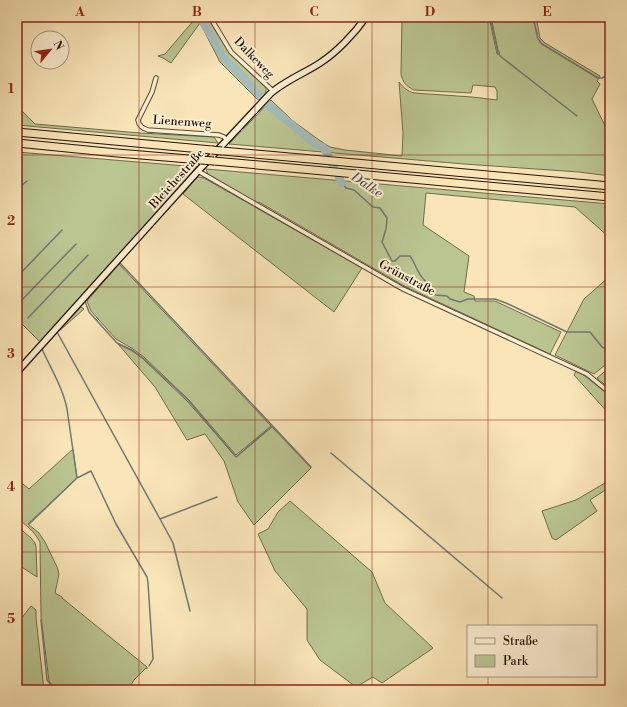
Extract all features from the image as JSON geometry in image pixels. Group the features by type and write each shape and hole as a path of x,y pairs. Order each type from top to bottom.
{"highway":[{"path":"17,132 610,186"},
{"path":"17,143 610,197"}],"street":[{"name":"Dalkeweg","path":"210,17 231,52 272,93"},
{"name":"Bleichestraße","path":"17,372 262,102 272,93 322,62 355,31 366,17"},
{"name":"Lienenweg","path":"156,78 152,92 138,120 141,128 148,130 219,135 227,140"},
{"name":"Grünstraße","path":"198,171 403,289 587,374 610,393"}],"green space":[{"path":"190,17 207,17 230,53 266,88 266,93 258,100 220,62 200,23 171,63 158,56 165,54 194,20"},
{"path":"402,17 489,17 497,54 500,53 498,50 491,17 536,17 540,38 545,43 600,76 597,81 600,84 592,99 610,136 610,176 579,172 229,144 271,100 293,121 330,147 402,156 403,133 399,82 406,89 414,93 497,100 497,91 495,87 473,85 471,93 414,90 407,86 401,74"},
{"path":"17,106 35,124 140,133 214,137 218,143 17,125"},
{"path":"17,152 198,167 40,342 17,319"},
{"path":"206,169 610,204 610,238 575,207 426,193 423,225 469,256 464,292 474,296 475,301 495,301 561,332 550,354 404,286 259,202 258,204 208,175"},
{"path":"198,177 204,178 362,268 334,312 183,194"},
{"path":"119,264 271,426 236,455 189,400 144,357 116,339 91,311 87,301"},
{"path":"610,276 610,361 594,374 555,355 584,299"},
{"path":"81,307 84,309 58,332 58,331"},
{"path":"118,344 142,358 187,401 236,457 272,427 311,468 254,525 238,502 224,461 205,434 187,440 155,387"},
{"path":"610,367 610,389 597,378"},
{"path":"576,371 585,376 610,396 610,415 574,375"},
{"path":"73,449 77,478 28,524 39,533 57,567 59,574 55,593 62,597 147,667 147,669 146,668 134,680 128,690 56,690 49,681 41,617 40,542 33,532 17,518 17,479 29,489"},
{"path":"610,480 610,487 590,500 597,511 556,540 552,538 542,511 576,500"},
{"path":"290,501 372,572 385,603 433,648 382,683 373,677 356,687 320,660 307,640 307,609 275,571 258,534 268,529 278,512"},
{"path":"17,526 35,543 37,577 17,564"},
{"path":"31,606 36,610 44,690 17,690 17,624"}],"waterway":[{"name":"Dalke","path":"200,17 224,58 267,104 315,144 323,147 342,183"},
{"path":"342,49 370,17"},
{"path":"490,17 500,56 577,116"},
{"path":"533,17 538,39 542,44 598,78 602,78 610,74"},
{"path":"301,77 318,68 330,59"},
{"path":"17,189 27,181"},
{"name":"Dalke","path":"342,183 346,188 354,190 373,207 380,208 387,218 386,229 382,242 392,261 395,261 400,256 410,256 421,276 434,289 435,295 447,296 450,299 460,302 468,299 495,299 567,332 590,332 602,347 610,351"},
{"path":"17,277 62,230"},
{"path":"17,305 76,244"},
{"path":"28,318 88,255"},
{"path":"120,263 311,467"},
{"path":"110,274 42,349 60,386 65,401 77,478 91,471 116,524 147,577 153,659 149,666"},
{"path":"85,301 89,312 117,343 132,350 143,358 188,400 236,457 272,426"},
{"path":"57,332 160,519"},
{"path":"331,453 502,598"},
{"path":"29,524 77,478"},
{"path":"190,611 173,543 160,519 217,497"},
{"path":"41,620 47,680 55,690"}]}
